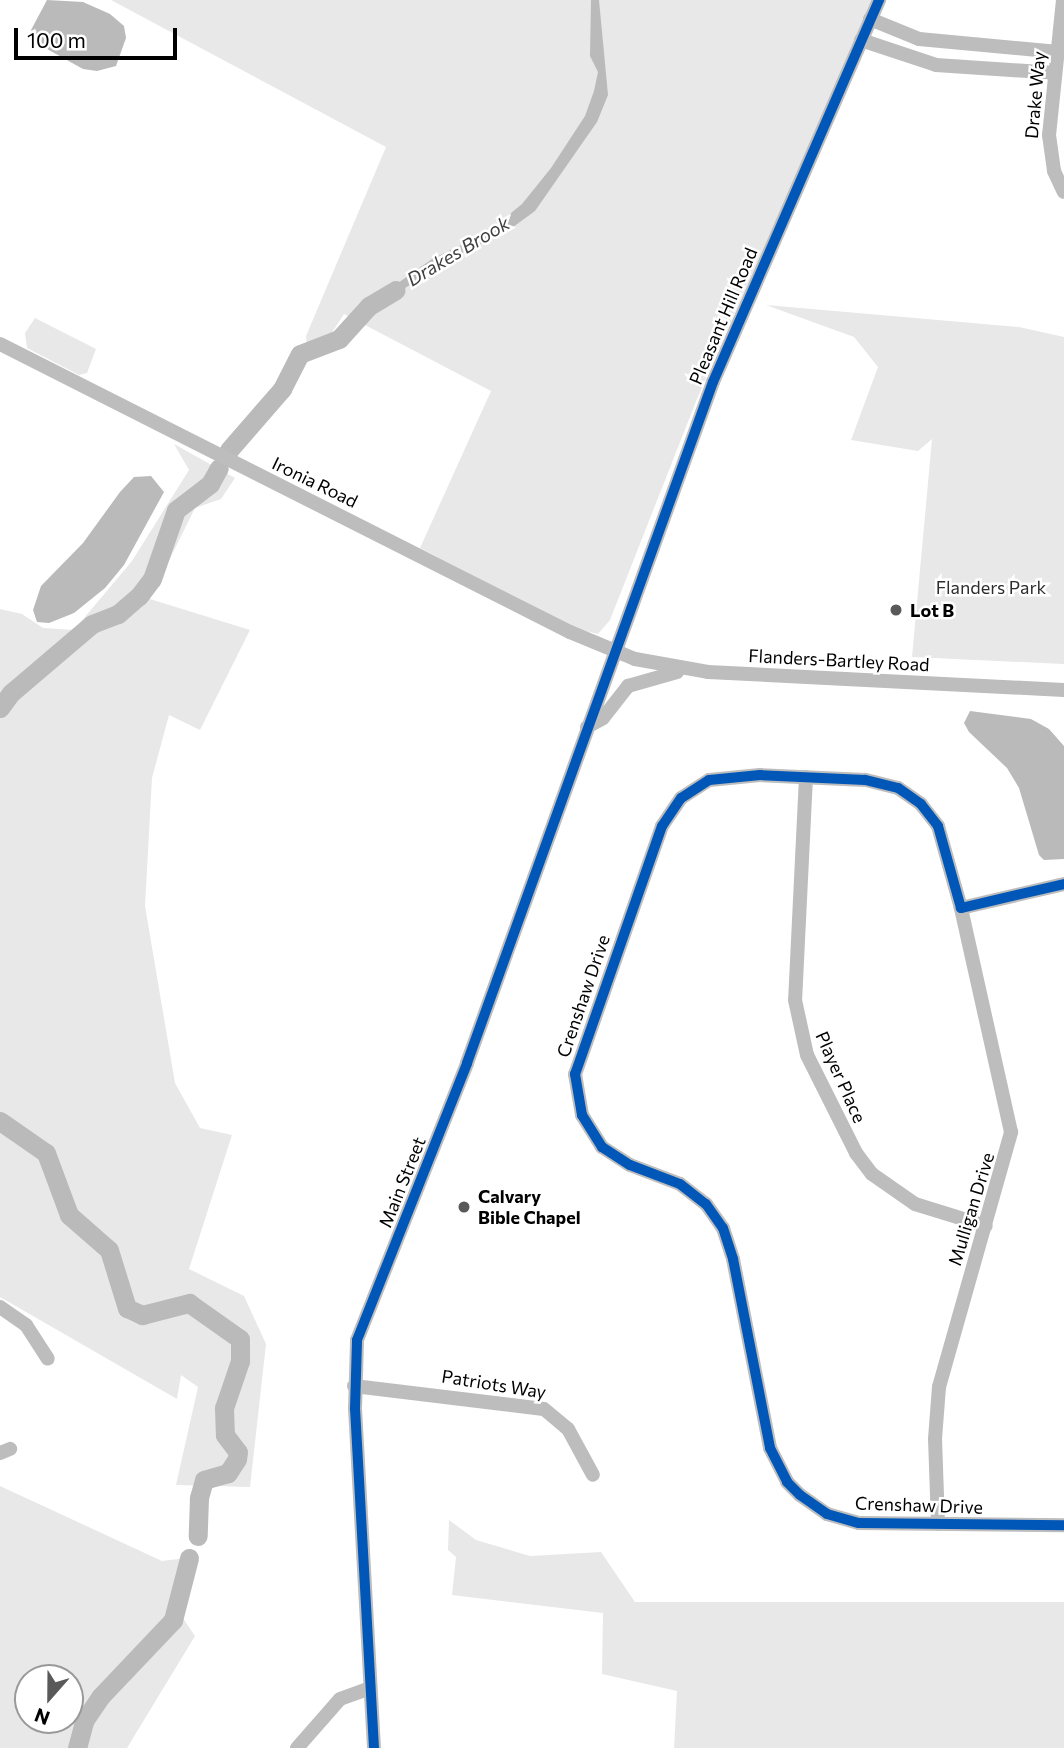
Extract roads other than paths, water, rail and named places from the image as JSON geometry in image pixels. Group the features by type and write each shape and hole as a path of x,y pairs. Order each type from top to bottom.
{"street":[{"name":"Pleasant Hill Road","path":"614,652 713,382 879,0"},
{"name":"Drake Way","path":"1063,0 1050,154 1064,191"},
{"path":"870,19 919,40 1058,52"},
{"path":"861,40 924,60 1055,73"},
{"name":"Ironia Road","path":"0,344 614,652"},
{"name":"Flanders-Bartley Road","path":"614,652 689,670 1064,690"},
{"name":"Main Street","path":"374,1748 354,1386 356,1347 363,1323 452,1105 614,652"},
{"path":"587,727 603,718 634,683 689,670"},
{"name":"Crenshaw Drive","path":"961,908 942,835 921,804 883,783 727,775 701,784 676,804 662,826 579,1054 576,1099 602,1147 693,1192 723,1228 733,1259 770,1448 787,1482 812,1504 843,1520 1064,1525"},
{"name":"Player Place","path":"806,777 795,1000 807,1055 856,1153 872,1174 915,1204 986,1226"},
{"path":"961,908 1064,884"},
{"name":"Mulligan Drive","path":"938,1524 935,1439 939,1387 1007,1155 1011,1124 961,908"},
{"path":"0,1307 26,1325 48,1359"},
{"name":"Patriots Way","path":"354,1386 544,1409 568,1429 593,1475"},
{"path":"297,1748 340,1699 370,1688"}],"water":[{"path":"47,0 83,2 110,14 124,26 126,38 116,66 97,71 83,69 38,44 31,30"},
{"path":"591,0 599,0 608,95 597,122 535,211 505,233 462,253 379,304 371,302 432,259 488,232 522,204 551,168 585,116 594,91 598,72 590,56"},
{"path":"151,476 164,492 124,565 105,588 74,613 49,623 37,622 33,610 41,586 83,543 134,477"},
{"path":"970,711 1031,719 1049,729 1064,746 1064,859 1044,860 1039,855 1019,788 1007,768 969,732 964,723"}],"waterway":[{"name":"Drakes Brook","path":"229,450 282,389 300,354 339,339 369,306 396,290"},
{"name":"Drakes Brook","path":"0,708 11,693 92,624 118,614 139,596 152,579 176,510 210,484 219,468"},
{"name":"Drakes Brook","path":"0,1121 46,1153 69,1215 109,1250 127,1308 142,1315 189,1303 240,1339 240,1361 224,1408 225,1435 238,1452 237,1459 228,1473 204,1480 199,1498 198,1536"},
{"name":"Drakes Brook","path":"77,1748 84,1721 101,1696 173,1620 189,1558"}],"place":[{"name":"Lot B","path":"896,610"},
{"name":"Calvary Bible Chapel","path":"464,1207"}],"park label":[{"name":"Flanders Park","path":"991,587"}]}
